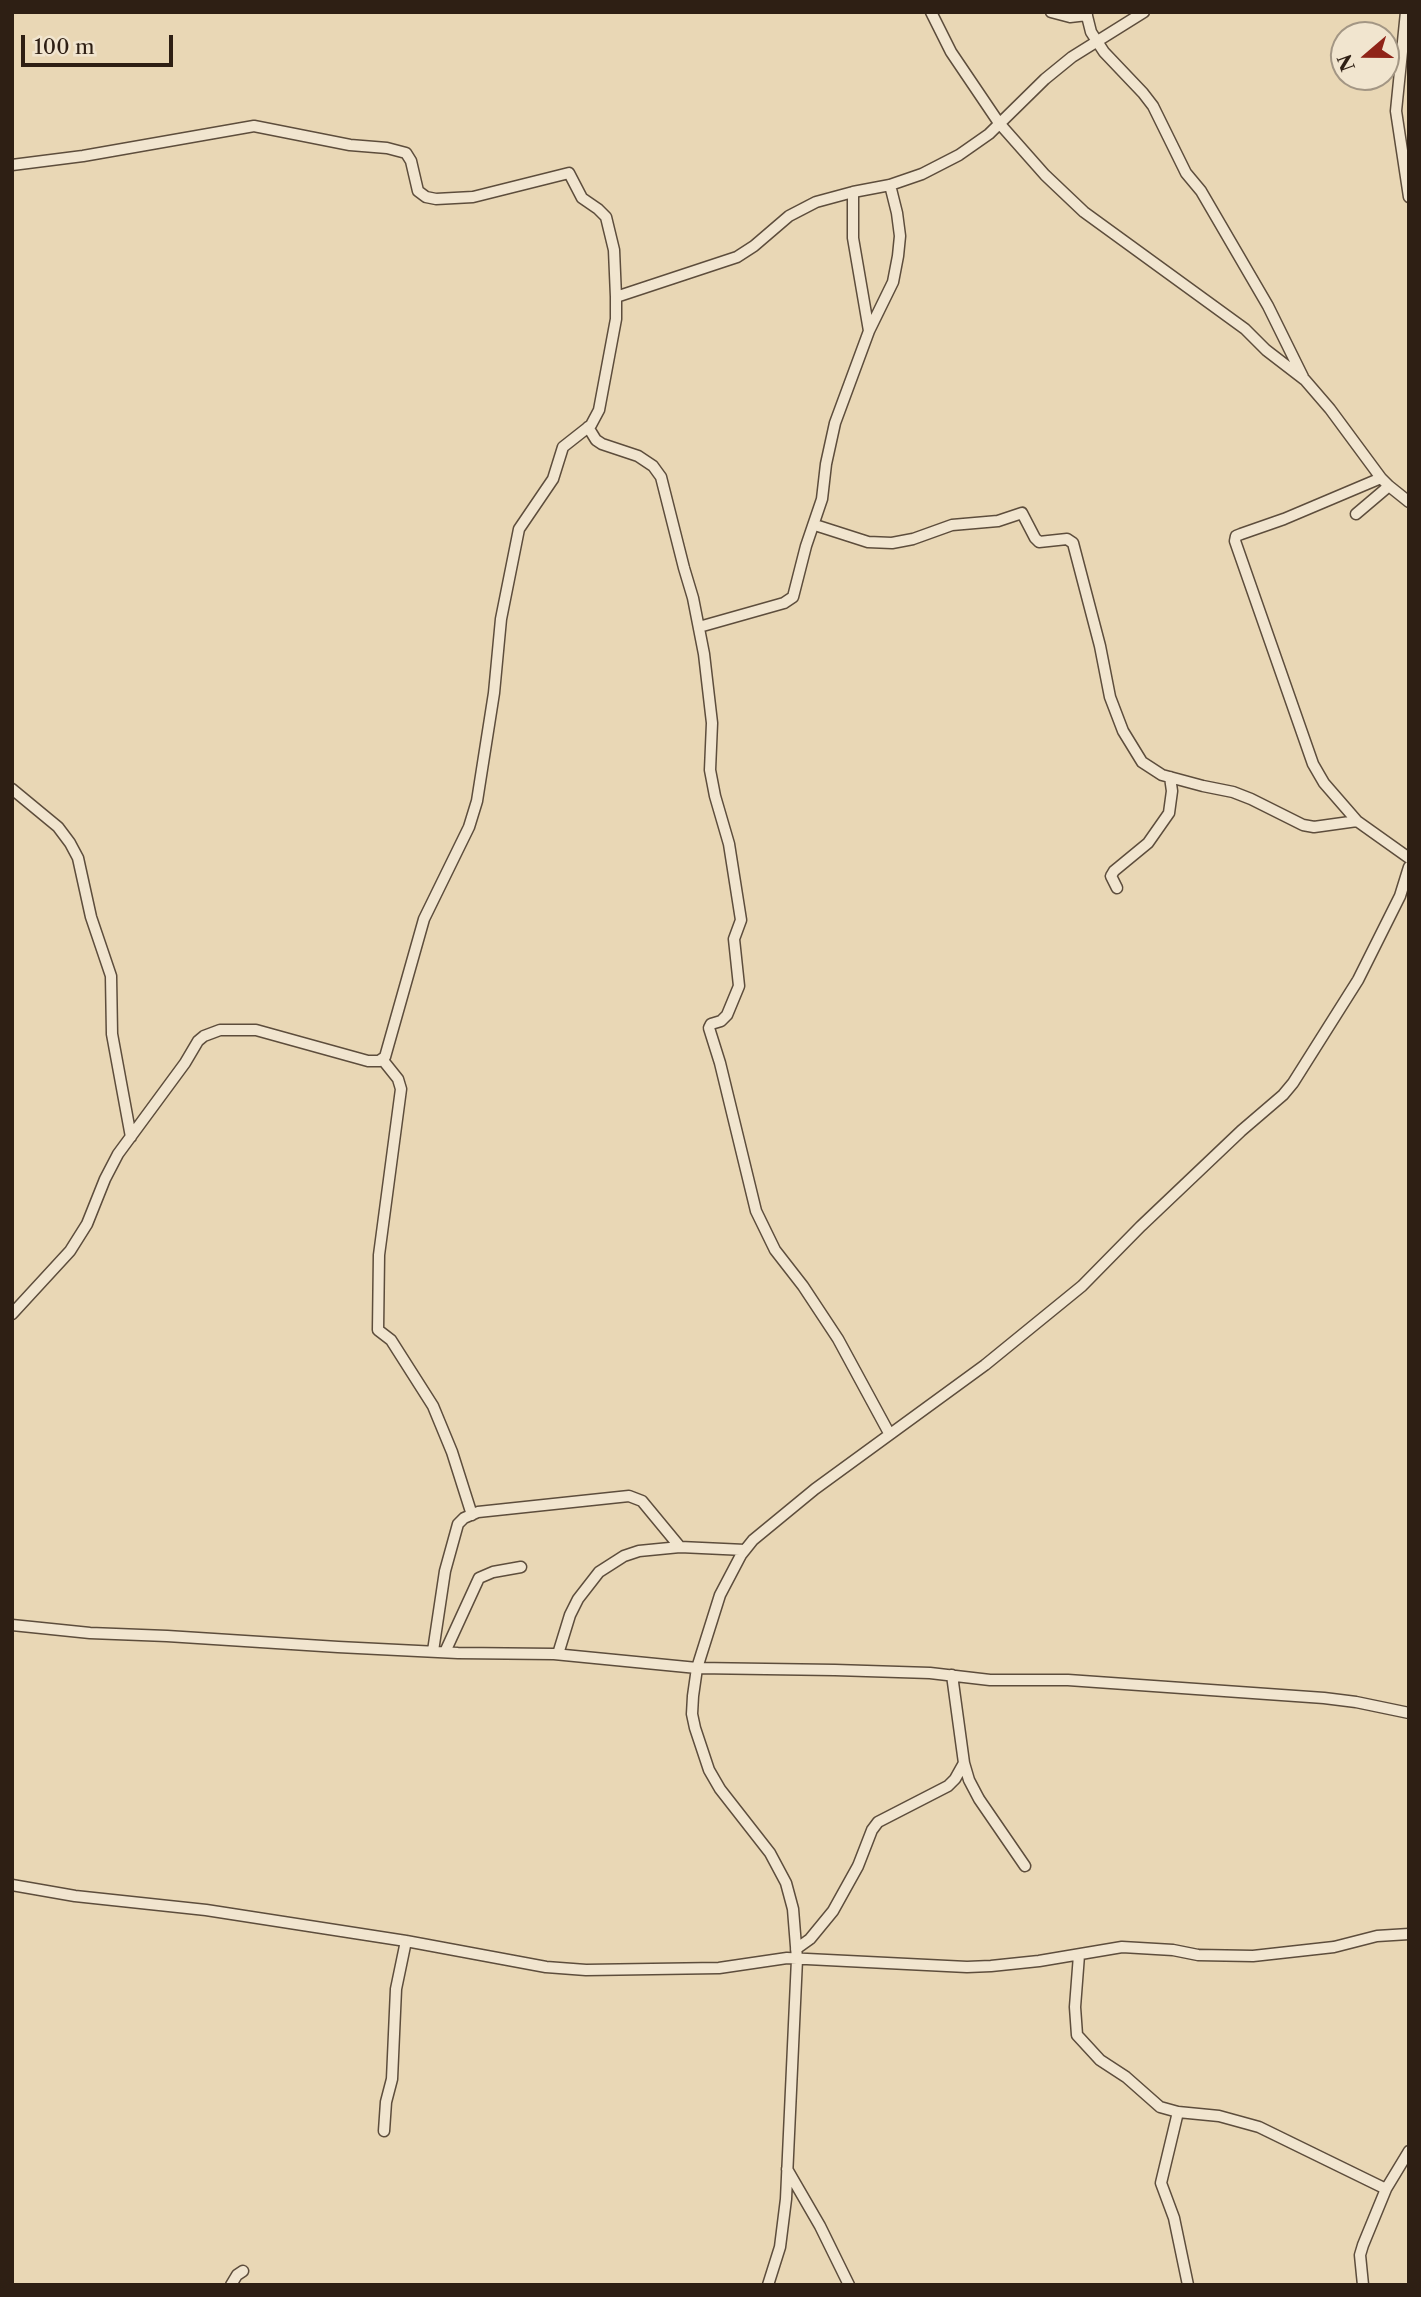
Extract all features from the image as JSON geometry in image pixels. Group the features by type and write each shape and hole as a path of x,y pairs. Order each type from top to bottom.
{"street":[{"path":"931,12 951,52 999,123 1045,175 1084,212 1245,328 1266,350 1305,380 1385,482 1409,502"},
{"path":"1051,12 1070,17 1086,14 1097,42 1153,106 1182,164 1201,191 1286,337 1305,380"},
{"path":"616,297 737,257 800,209 834,196 890,185 922,174 959,155 989,135 1045,79 1072,57 1144,12"},
{"path":"1406,12 1396,111 1409,197"},
{"path":"12,165 83,156 254,126 406,153 411,160 418,191 436,200 473,197 569,173 582,198 606,217 614,250 616,297 616,319 603,398 594,421 563,447 553,479 519,529 501,619 494,693 477,801 466,834 424,919 386,1054 375,1062 368,1061 256,1030 227,1029 212,1032 198,1041 118,1154 87,1224 70,1251 12,1314"},
{"path":"699,627 791,600 822,499 835,423 869,331 893,282 900,236 890,185"},
{"path":"853,192 853,238 869,331"},
{"path":"588,427 596,440 638,456 653,466 661,477 699,627 712,723 710,770 729,844 741,920 734,939 739,986 727,1015 721,1021 711,1024 710,1033 720,1063 755,1211 775,1250 838,1339 889,1433"},
{"path":"1356,514 1385,482"},
{"path":"1385,482 1241,534 1235,539 1313,764 1324,783 1357,821 1409,858"},
{"path":"814,525 869,542 892,543 913,539 952,525 998,520 1021,513 1039,542 1067,539 1071,541 1097,635 1110,697 1120,723 1142,762 1162,775 1233,792 1303,825 1314,827 1357,821"},
{"path":"1116,888 1111,876 1114,871 1147,843 1169,813 1172,791 1170,777"},
{"path":"12,789 58,827 71,843 78,858 91,917 111,976 112,1034 131,1137"},
{"path":"768,2285 780,2247 786,2199 797,1954 793,1909 786,1883 770,1853 720,1789 704,1755 692,1714 696,1668 720,1595 753,1540 889,1433 985,1364 1082,1286 1150,1217 1283,1095 1358,980 1400,896 1409,867"},
{"path":"382,1059 398,1079 401,1089 379,1255 377,1330 391,1340 433,1406 452,1452 472,1515"},
{"path":"439,1652 443,1581 458,1524 464,1518 513,1508 629,1496 642,1501 680,1547"},
{"path":"558,1654 570,1615 599,1572 624,1556 639,1551 680,1547 745,1550"},
{"path":"439,1652 479,1578 493,1572 521,1567"},
{"path":"12,1625 90,1633 439,1652 558,1654 696,1668 835,1670 953,1675 990,1680 1068,1680 1284,1694 1356,1702 1409,1713"},
{"path":"953,1675 964,1763 972,1788 1025,1866"},
{"path":"797,1954 833,1911 878,1822 948,1786 964,1763"},
{"path":"12,1885 75,1896 205,1910 406,1941 546,1967 586,1970 719,1968 787,1958 797,1954 967,1967 1039,1961 1122,1947 1173,1950 1198,1955 1254,1956 1334,1947 1377,1936 1409,1934"},
{"path":"384,2131 386,2102 392,2079 396,1989 406,1941"},
{"path":"1079,1955 1075,2007 1077,2035 1100,2060 1126,2077 1160,2107 1178,2112 1219,2116 1259,2127 1387,2189"},
{"path":"1178,2112 1161,2183 1174,2218 1188,2285"},
{"path":"1363,2285 1360,2255 1363,2245 1387,2189 1409,2151"},
{"path":"787,2169 820,2226 849,2285"},
{"path":"231,2285 243,2271"}]}
